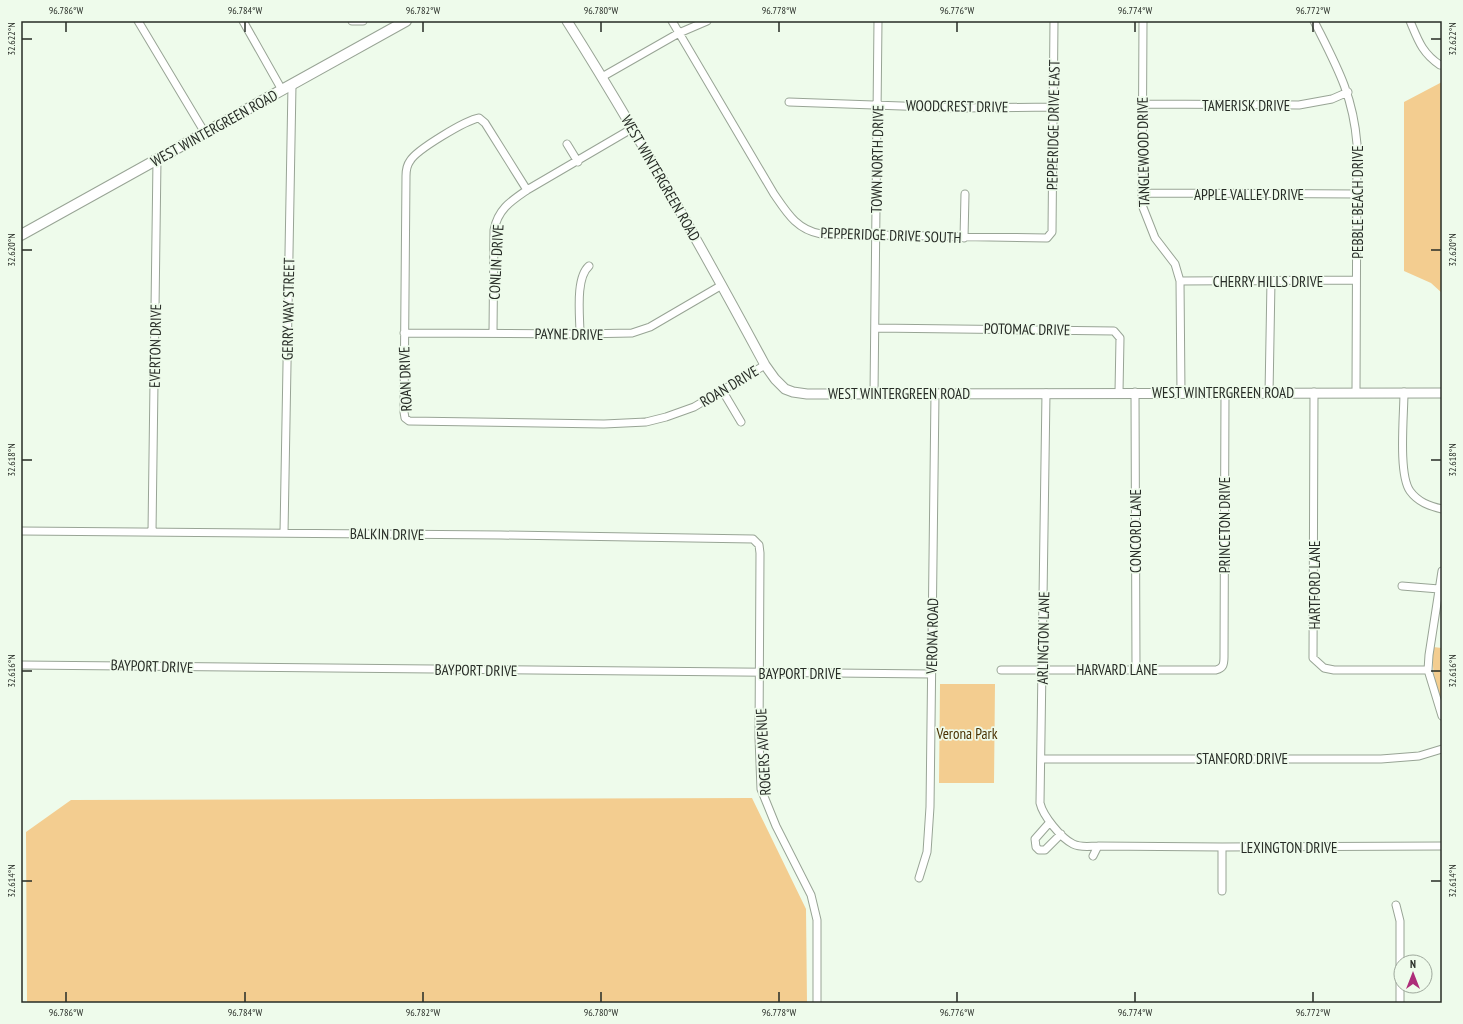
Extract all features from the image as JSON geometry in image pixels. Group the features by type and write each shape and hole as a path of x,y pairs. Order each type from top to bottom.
{"main road":[{"name":"WEST WINTERGREEN ROAD","path":"21,235 406,21"}],"street":[{"path":"138,21 205,133"},
{"path":"243,21 287,87"},
{"path":"353,21 363,21"},
{"name":"WEST WINTERGREEN ROAD","path":"567,21 632,128 722,285 765,365 780,384 793,392 874,394 1119,392 1269,394 1314,392 1442,393"},
{"name":"PEPPERIDGE DRIVE SOUTH","path":"672,21 774,194 791,219 798,226 815,233 964,238 1047,238 1052,235 1052,228"},
{"path":"602,77 679,33 707,21"},
{"name":"TOWN NORTH DRIVE","path":"874,394 878,21"},
{"name":"PEPPERIDGE DRIVE EAST","path":"1052,228 1054,21"},
{"name":"TANGLEWOOD DRIVE","path":"1143,21 1142,205 1155,238 1173,259 1180,281 1181,393"},
{"name":"PEBBLE BEACH DRIVE","path":"1314,21 1348,92 1356,125 1356,392"},
{"path":"1410,21 1423,50 1428,57 1440,65"},
{"name":"GERRY WAY STREET","path":"284,533 287,87"},
{"name":"TAMERISK DRIVE","path":"1142,104 1299,105 1332,99 1348,92"},
{"name":"WOODCREST DRIVE","path":"789,102 958,108 1054,107"},
{"name":"ROAN DRIVE","path":"527,190 485,123 479,118 440,138 421,150 409,161 406,176 404,332 404,412 405,418 409,421 604,424 646,422 694,407 765,365"},
{"name":"CONLIN DRIVE","path":"493,333 496,221 504,207 527,190 578,162 632,128"},
{"path":"567,144 578,162"},
{"name":"EVERTON DRIVE","path":"152,532 157,160"},
{"name":"APPLE VALLEY DRIVE","path":"1142,193 1357,194"},
{"path":"964,238 965,194"},
{"path":"580,334 581,279 584,270 589,266"},
{"name":"CHERRY HILLS DRIVE","path":"1180,281 1356,280"},
{"path":"1269,394 1271,281"},
{"name":"PAYNE DRIVE","path":"404,332 625,334 650,328 722,285"},
{"name":"POTOMAC DRIVE","path":"875,328 1114,331 1120,338 1119,392"},
{"path":"722,390 741,422"},
{"name":"CONCORD LANE","path":"1135,392 1136,669"},
{"name":"HARTFORD LANE","path":"1314,392 1313,658 1324,668 1334,670 1428,670"},
{"path":"1404,392 1403,461 1405,480 1410,490 1419,500 1442,509"},
{"name":"ARLINGTON LANE","path":"1046,393 1040,803 1044,814 1050,822 1061,834 1074,844 1135,847"},
{"name":"PRINCETON DRIVE","path":"1224,657 1225,393"},
{"name":"VERONA ROAD","path":"919,878 927,852 930,807 935,394"},
{"name":"BALKIN DRIVE","path":"21,531 753,539"},
{"name":"ROGERS AVENUE","path":"753,539 759,545 760,552 761,673 759,738 762,789 766,803 776,826 811,895 817,920 817,1003"},
{"path":"1442,571 1428,670 1442,716"},
{"path":"1402,586 1439,589"},
{"name":"HARVARD LANE","path":"1001,670 1216,670 1221,669 1224,664 1224,657"},
{"name":"BAYPORT DRIVE","path":"21,665 931,674"},
{"name":"STANFORD DRIVE","path":"1041,760 1381,759 1419,756 1442,749"},
{"path":"1050,822 1035,840 1036,847 1039,850 1045,850 1061,834"},
{"path":"1092,856 1098,846"},
{"name":"LEXINGTON DRIVE","path":"1135,847 1442,846"},
{"path":"1222,847 1222,891"},
{"path":"1396,905 1400,921 1400,1003"}],"green space":[{"path":"1442,82 1442,293 1431,283 1404,271 1404,102"},
{"path":"1433,647 1442,648 1442,707 1433,670"},
{"name":"Verona Park","path":"940,684 995,684 994,783 939,783"},
{"path":"752,798 806,909 807,1003 27,1003 26,832 71,800"}]}
